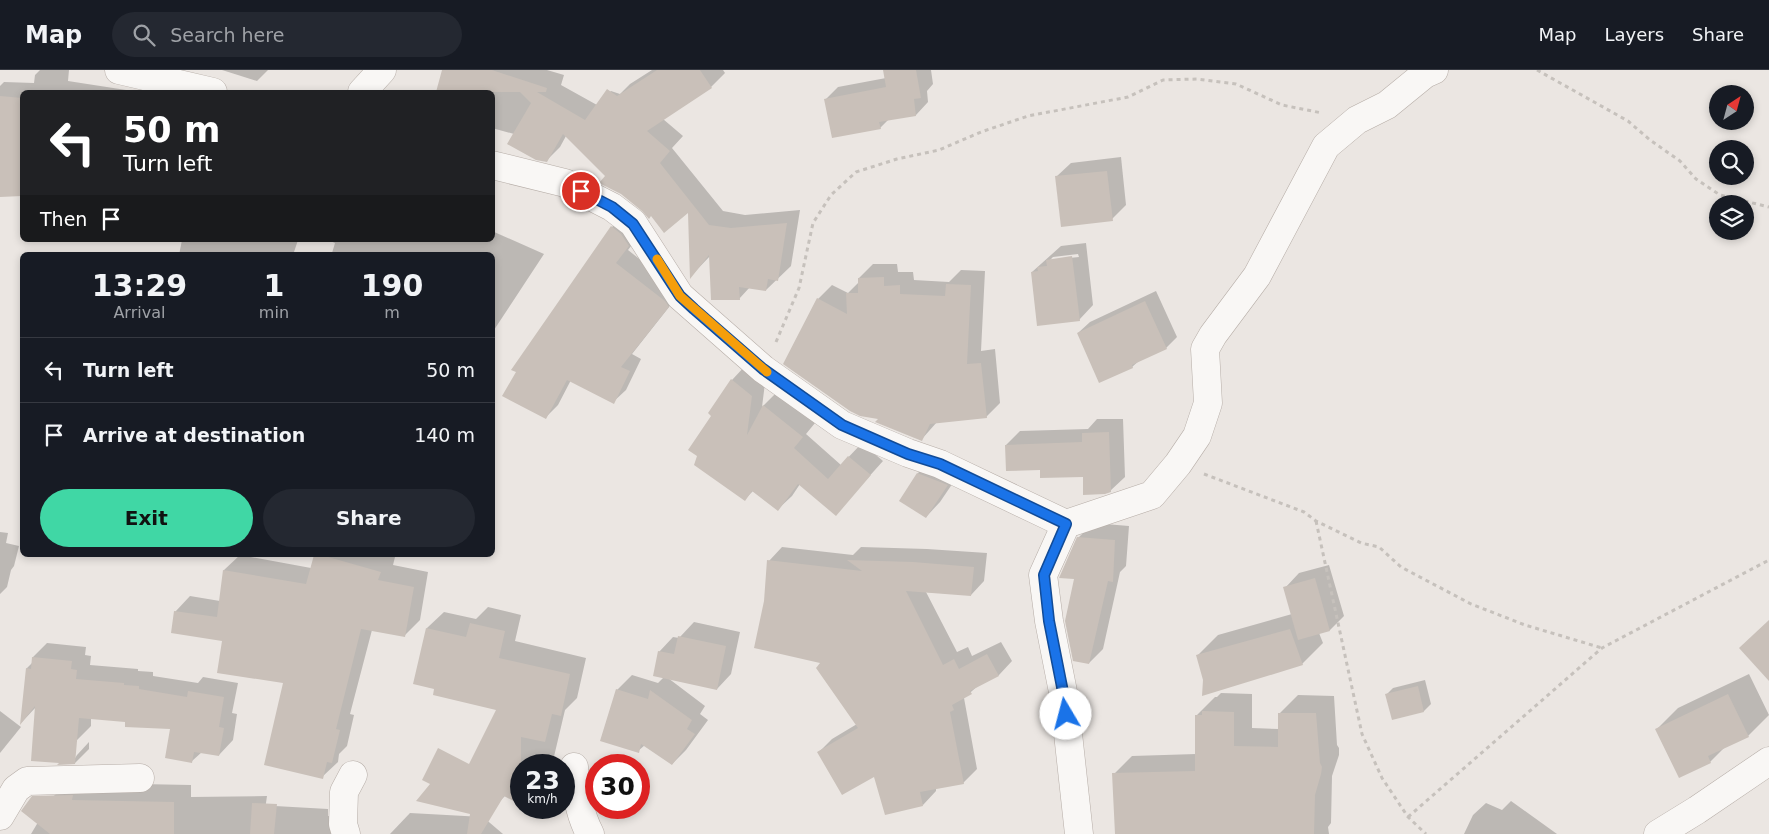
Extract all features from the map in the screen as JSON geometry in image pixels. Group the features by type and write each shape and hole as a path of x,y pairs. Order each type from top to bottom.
{"street":[{"path":"119,70 204,90"},
{"path":"364,90 382,70"},
{"path":"495,167 565,183 612,207 633,224 680,296 763,369 842,425 908,454 948,468 1066,524 1152,495 1178,464 1197,436 1208,403 1205,348 1257,276 1326,146 1357,120 1387,105 1424,74 1434,70"},
{"path":"1066,524 1044,575 1049,621 1064,697 1079,834"},
{"path":"1658,834 1769,761"},
{"path":"346,834 343,824 344,792 353,775"},
{"path":"0,816 16,788 27,780 140,778"},
{"path":"575,779 576,791 584,821 590,834"}],"path":[{"path":"1537,70 1628,121 1650,140 1680,161 1696,180 1720,195 1769,206"},
{"path":"763,369 799,288 813,223 831,195 856,172 898,159 939,150 981,132 1028,116 1128,97 1163,80 1197,79 1236,84 1282,105 1357,120"},
{"path":"1178,464 1304,512 1316,521 1361,543 1379,547 1401,567 1472,604 1526,625 1602,648"},
{"path":"1316,521 1362,734 1382,778 1408,817 1426,834"},
{"path":"1408,817 1602,648 1769,560"}],"building":[{"path":"442,70 492,70 547,88 546,92 537,92 585,120 607,89 617,96 657,70 700,70 712,88 647,131 670,151 660,163 709,225 731,228 787,223 778,281 768,279 766,291 739,287 740,300 711,300 709,255 690,279 688,213 664,233 651,216 649,219 621,194 599,183 605,176 563,134 547,162 536,160 507,144 531,103 520,92 437,90"},
{"path":"883,70 916,70 921,98 914,99 916,116 879,122 881,129 832,138 824,99 886,87"},
{"path":"0,96 20,98 20,196 0,197"},
{"path":"1107,171 1113,221 1061,227 1055,176"},
{"path":"611,226 621,234 629,246 616,263 665,301 669,307 621,367 630,371 614,404 567,380 546,419 502,396 516,372 511,370"},
{"path":"1072,256 1080,321 1037,326 1031,272 1038,271 1037,267 1047,266 1046,260"},
{"path":"884,277 884,286 900,285 900,294 945,296 946,284 971,285 967,364 981,363 987,418 930,424 922,441 875,422 878,419 860,416 850,411 783,364 817,298 847,314 846,293 858,293 858,278"},
{"path":"1145,301 1167,349 1132,365 1133,368 1099,383 1077,333"},
{"path":"731,379 752,396 747,435 763,405 803,437 794,448 828,479 848,456 871,475 836,516 798,484 778,511 752,491 745,501 694,465 697,456 688,450 711,416 708,413"},
{"path":"1109,432 1111,492 1083,495 1083,477 1040,478 1040,470 1006,471 1005,445 1082,442 1082,433"},
{"path":"917,473 948,485 926,518 899,501"},
{"path":"1077,537 1115,540 1113,582 1108,581 1089,664 1073,661 1065,621 1074,579 1059,578"},
{"path":"313,557 328,557 381,572 378,580 414,587 405,637 361,629 336,729 340,730 332,763 327,762 323,779 264,765 283,683 217,673 222,641 171,633 174,611 217,617 223,570 306,584"},
{"path":"767,560 862,571 847,560 913,562 974,567 971,596 906,591 943,665 954,659 959,669 987,654 999,676 970,691 972,694 952,705 954,710 950,712 964,784 920,792 923,806 885,815 874,777 842,795 817,752 858,728 816,668 820,663 754,648 764,601"},
{"path":"1315,578 1330,631 1298,640 1283,587"},
{"path":"1769,620 1769,681 1739,648"},
{"path":"470,623 505,631 499,658 570,674 561,716 552,714 545,742 521,737 521,754 510,754 510,799 504,796 481,834 467,834 470,814 416,801 430,784 422,780 438,748 469,764 496,710 433,695 434,689 413,684 426,628 466,637"},
{"path":"1290,629 1303,665 1202,696 1203,680 1196,655"},
{"path":"678,636 726,646 717,690 653,676 658,651 674,654"},
{"path":"32,657 72,661 71,669 77,670 76,679 124,683 124,685 139,686 139,689 187,697 188,691 224,697 219,727 224,728 219,756 194,752 192,763 165,758 170,729 125,727 125,722 79,718 75,764 57,765 59,763 31,761 35,706 20,725 26,668 31,669"},
{"path":"1418,686 1424,712 1392,720 1385,694"},
{"path":"616,689 648,699 650,690 692,720 687,729 695,734 672,765 641,744 639,753 600,741"},
{"path":"1728,694 1749,737 1708,756 1711,763 1679,778 1655,729"},
{"path":"1202,711 1234,712 1234,746 1278,747 1278,713 1316,713 1320,763 1322,767 1315,795 1314,834 1115,834 1112,773 1195,771 1195,715 1202,715"},
{"path":"73,795 72,800 174,802 174,834 50,834 21,811 32,796"},
{"path":"252,803 277,804 274,834 250,834"}],"slow traffic":[{"path":"657,259 680,296 767,372"}],"route":[{"path":"581,191 612,207 633,224 652,250 680,296 694,309 763,369 842,425 908,454 940,464 1066,524 1044,575 1049,621 1066,714"}]}
